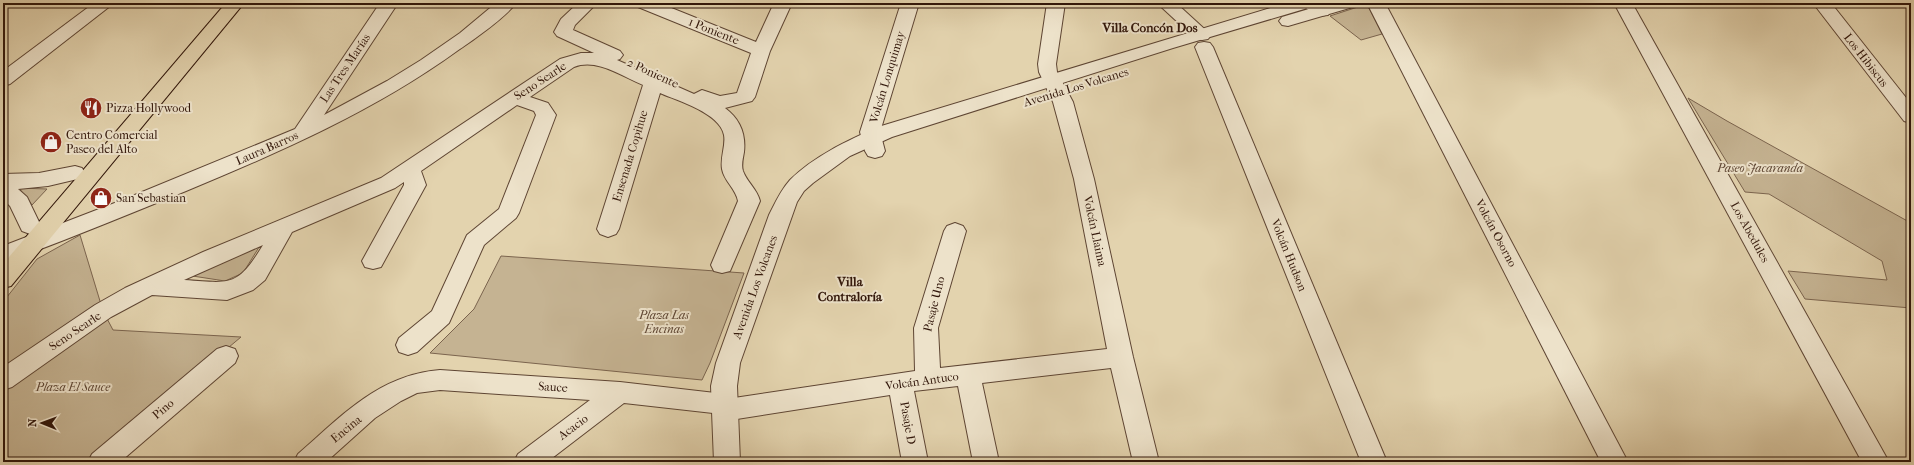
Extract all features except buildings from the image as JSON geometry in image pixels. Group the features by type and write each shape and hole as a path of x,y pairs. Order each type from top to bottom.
{"main road":[{"path":"3,280 31,235 75,173 222,3"},
{"path":"31,235 235,3"}],"street":[{"path":"3,80 105,3"},
{"name":"Las Tres Marías","path":"301,134 389,3"},
{"name":"Laura Barros","path":"5,255 31,235 143,200 301,134 373,96 418,69 459,42 507,3"},
{"name":"2 Poniente","path":"588,3 567,23 563,32 714,101 727,103 745,97 761,50"},
{"name":"1 Poniente","path":"644,3 761,50"},
{"path":"761,50 784,3"},
{"name":"Volcán Lonquimay","path":"873,145 870,132 910,3"},
{"name":"Volcán Llaima","path":"1056,3 1047,64 1048,72 1056,86 1084,179 1121,358 1146,462"},
{"path":"1166,3 1203,41"},
{"name":"Avenida Los Volcanes","path":"728,462 724,386 728,363 780,215 790,195 806,178 873,145 1313,6 1347,3"},
{"name":"Volcán Osorno","path":"1376,3 1615,462"},
{"name":"Los Abedules","path":"1623,3 1876,462"},
{"name":"Los Hibiscus","path":"1822,3 1911,117"},
{"name":"Volcán Hudson","path":"1203,41 1374,462"},
{"name":"Seno Searle","path":"3,380 103,311 150,286 285,226 388,183 568,63 587,58 600,59 712,109 724,117 732,127 735,142 732,162 734,174 746,190 750,201 722,265"},
{"name":"Ensenada Copihue","path":"608,228 653,83"},
{"path":"408,345 441,316 476,241 508,213 546,115 541,107 515,98"},
{"path":"373,261 415,185 410,169"},
{"path":"3,181 26,182 75,173"},
{"path":"3,187 19,202 31,235"},
{"path":"150,286 227,291 245,284 257,274 285,226"},
{"name":"Pasaje Uno","path":"928,380 926,328 955,231"},
{"name":"Pino","path":"101,462 226,356"},
{"name":"Volcán Antuco","path":"724,407 968,374 1121,358"},
{"path":"968,374 986,462"},
{"name":"Sauce","path":"386,397 404,387 422,382 440,380 620,392 724,407"},
{"name":"Pasaje D","path":"900,383 915,462"},
{"name":"Acacio","path":"527,462 620,392"},
{"name":"Encina","path":"307,462 386,397"}],"green space":[{"path":"1367,4 1382,34 1361,40 1330,16"},
{"name":"Paseo Jacaranda","path":"1688,98 1911,223 1911,308 1805,299 1788,271 1887,280 1882,261 1769,194 1745,192"},
{"path":"19,188 47,189 32,205"},
{"name":"Plaza El Sauce","path":"80,235 103,311 113,330 241,337 92,462 3,462 3,302 37,259"},
{"path":"261,244 243,273 225,281 186,275"},
{"name":"Plaza Las Encinas","path":"501,256 744,273 710,363 702,380 430,353 474,309"}],"place":[{"name":"Pizza Hollywood","path":"91,108"},
{"name":"Centro Comercial Paseo del Alto","path":"51,142"},
{"name":"San Sebastian","path":"101,198"}],"district":[{"name":"Villa Concón Dos","path":"1150,27"},
{"name":"Villa Contraloría","path":"850,288"}]}
